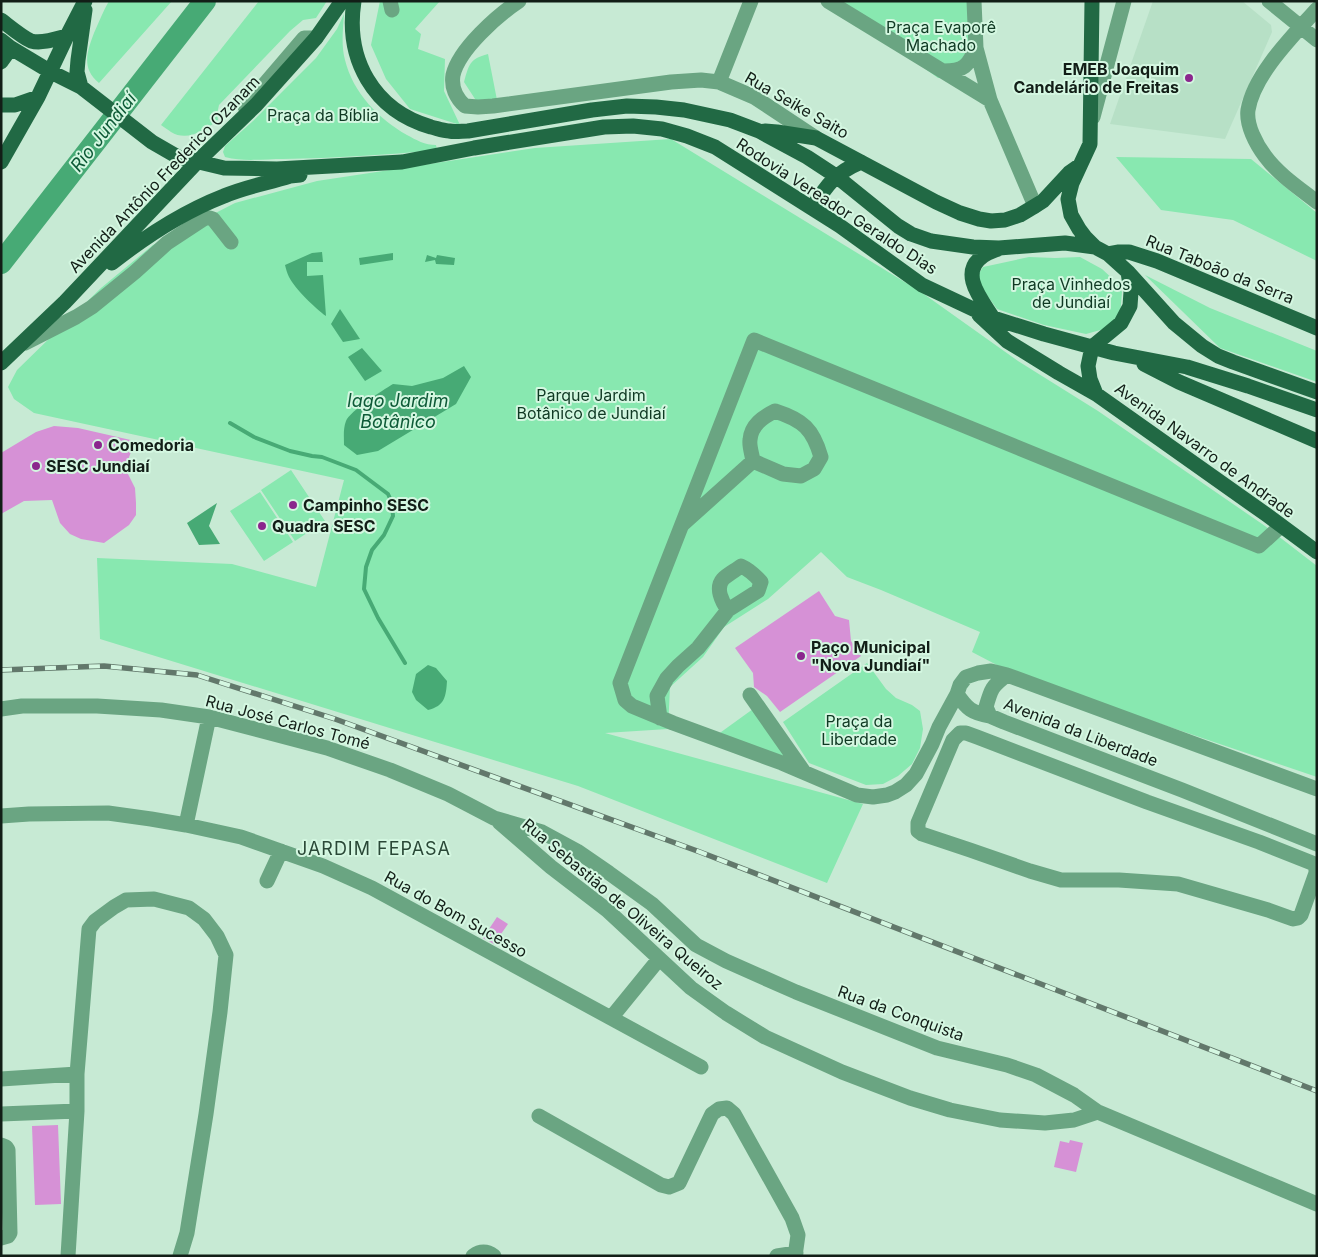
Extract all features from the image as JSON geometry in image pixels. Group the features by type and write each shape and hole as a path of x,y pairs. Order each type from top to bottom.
{"main road":[{"path":"1,162 38,98 67,36 86,1"},
{"path":"81,87 77,72 86,1"},
{"name":"Avenida Antônio Frederico Ozanam","path":"1,363 65,302 198,161 238,124 316,38 342,1"},
{"name":"Rodovia Vereador Geraldo Dias","path":"354,1 352,28 357,57 362,70 380,97 403,116 420,124 449,132 468,131 627,106 684,110 730,120 759,131 807,157 836,176 898,226 911,234 931,241 953,245 999,248 1065,243 1102,250"},
{"path":"1092,1 1090,144 1072,183 1068,199 1071,215 1079,229 1085,237 1128,272 1174,323 1210,351 1233,362 1317,392"},
{"path":"1,20 31,40 44,42 67,36"},
{"path":"1,62 6,44"},
{"name":"Rodovia Vereador Geraldo Dias","path":"6,44 51,72 81,87 92,98 152,142 178,157 224,168 278,169 402,162 474,148 604,127 633,126 662,129 715,147 840,226 922,285 972,309 993,318 1092,348 1187,367 1317,410"},
{"path":"1,105 15,105 38,98"},
{"path":"759,131 816,138"},
{"name":"Rua Seike Saito","path":"816,138 936,202 960,213 991,221 1005,220 1020,215 1039,204 1069,173 1079,166"},
{"path":"812,208 825,188 836,176 861,162"},
{"path":"65,302 127,251 174,220 225,195 290,176 335,166"},
{"path":"993,318 973,286 972,277 973,267 978,261 984,255 999,248"},
{"name":"Rua Taboão da Serra","path":"1102,250 1129,252 1157,261 1317,328"},
{"path":"1092,348 1121,324 1130,306 1131,292 1128,272"},
{"name":"Avenida Navarro de Andrade","path":"972,309 1007,341 1096,394 1317,552"},
{"name":"Avenida Navarro de Andrade","path":"1092,348 1088,366 1090,379 1096,394"},
{"path":"1130,357 1179,382 1317,441"}],"street":[{"name":"Rua Seike Saito","path":"520,1 508,9 479,35 463,55 456,68 453,76 455,94 465,106 493,106 671,82 700,80 719,82 754,97 816,138"},
{"path":"719,82 751,1"},
{"path":"828,1 990,100"},
{"path":"974,1 976,48 990,100 1039,204 1057,198 1068,199"},
{"path":"1091,123 1124,1"},
{"path":"1269,1 1317,40"},
{"path":"1317,9 1275,57 1259,82 1248,112 1250,128 1257,145 1265,157 1317,202"},
{"path":"944,71 956,71 964,67 971,60 976,48"},
{"path":"20,346 92,307 167,244 205,218 213,219 231,242"},
{"path":"1006,675 991,671 966,676 916,774 895,792 873,797 857,794 660,718 632,706 625,700 620,683 754,340 1259,546 1281,526"},
{"path":"775,411 793,416 806,426 816,442 820,457 814,469 801,476 783,474 753,460 750,440 755,424 775,411"},
{"path":"680,526 753,460"},
{"path":"660,718 657,696 667,678 698,648 728,610"},
{"name":"Avenida da Liberdade","path":"1317,790 1006,675 996,683 986,706 990,716 1317,844"},
{"path":"957,694 965,706 972,711 990,716"},
{"path":"750,695 804,772"},
{"name":"Rua José Carlos Tomé","path":"1,709 22,706 97,706 161,710 209,717 327,748 390,770 448,794 494,818"},
{"path":"939,727 948,717 959,711 972,711"},
{"path":"186,825 209,717"},
{"path":"960,733 977,737 1172,811 1314,864 1316,873 1299,917 1296,920 1178,884 1119,880 1061,880 922,834 918,831 917,827 953,740 960,733"},
{"path":"1172,811 1182,790"},
{"name":"Rua do Bom Sucesso","path":"1,816 108,813 151,819 241,837 323,866 372,888 701,1067"},
{"name":"Rua Sebastião de Oliveira Queiroz","path":"494,818 551,867 607,910 691,988 726,1013 765,1036 842,1072 910,1098 950,1110 1000,1120 1045,1123 1074,1120 1098,1112"},
{"name":"Rua da Conquista","path":"494,818 542,832 577,852 652,904 696,945 726,961 796,992 937,1048 1036,1074 1098,1112 1317,1204"},
{"path":"267,880 280,851"},
{"path":"68,1256 78,1074 89,930 94,921 126,900 154,899 189,908 204,919 217,936 226,955 205,1123 188,1233 180,1256"},
{"path":"612,1018 659,959"},
{"path":"1,1078 78,1074"},
{"path":"539,1116 661,1185 669,1187 678,1183 712,1114 719,1109 728,1108 734,1114 792,1218 798,1235 795,1254 777,1256"},
{"path":"1,1114 77,1111"},
{"path":"1,1145 8,1150 10,1233 8,1236 1,1238"},
{"path":"472,1256 482,1252 494,1256"}],"shaded area":[{"name":"EMEB Joaquim Candelário de Freitas","path":"1153,1 1242,1 1271,25 1272,32 1225,139 1110,124"}],"green space":[{"path":"109,1 172,1 99,83 90,72 87,59 94,33"},
{"path":"259,1 327,1 316,18 303,20 290,31 219,105 218,120 213,124 196,134 183,136 171,132 161,125"},
{"path":"380,1 440,1 415,29 421,34 418,49 445,59 444,91 460,125 410,109 386,79 371,45"},
{"name":"Praça Evaporê Machado","path":"831,1 979,1 979,60 954,78 938,78"},
{"name":"Praça da Bíblia","path":"344,14 344,55 349,72 361,94 377,113 397,129 421,142 436,145 437,150 302,159 246,160 225,157 223,152 225,146 316,58 337,29"},
{"path":"488,54 497,100 477,102 464,82 467,71 473,61"},
{"name":"Parque Jardim Botânico de Jundiaí","path":"671,139 921,292 1018,361 1098,411 1265,526 1317,566 1317,777 1014,674 972,652 980,632 847,577 821,552 768,599 724,627 703,657 670,687 668,729 605,733 863,804 827,883 578,786 100,639 97,558 232,564 316,587 344,480 34,413 14,399 8,387 17,370 101,288 153,245 235,203 317,181 535,148"},
{"path":"1116,157 1251,159 1317,213 1317,261 1233,220 1161,210"},
{"name":"Praça Vinhedos de Jundiaí","path":"1029,257 1080,257 1102,269 1115,281 1122,292 1120,317 1104,329 1086,334 1044,325 997,309 981,287 978,275 983,267"},
{"path":"1145,275 1210,308 1317,351 1317,382 1220,348"},
{"name":"Campinho SESC","path":"291,470 325,521 295,541 261,490"},
{"name":"Quadra SESC","path":"260,492 293,542 264,561 230,511"},
{"name":"Praça da Liberdade","path":"867,663 886,689 896,698 920,711 923,729 920,748 912,764 898,776 883,784 866,785 809,763 783,722"},
{"path":"753,709 784,752 782,763 717,735"}],"water":[{"path":"322,252 323,262 307,262 307,276 323,275 326,316 296,287 289,277 285,265 312,253"},
{"path":"393,253 393,260 360,265 359,258"},
{"path":"427,255 436,258 437,255 455,258 454,265 436,264 435,260 425,262"},
{"path":"340,309 360,339 343,342 331,324"},
{"path":"362,348 382,371 365,381 348,357"},
{"name":"lago Jardim Botânico","path":"464,366 471,377 456,404 378,451 357,455 344,445 346,421 360,406 382,391 393,384 412,386 443,378"},
{"path":"217,503 209,526 220,544 199,545 187,523"},
{"path":"428,665 436,668 447,681 444,700 438,706 428,710 416,700 412,692 416,674"}],"building":[{"path":"54,426 78,428 135,441 125,468 135,488 136,515 129,525 104,543 81,539 70,534 60,523 52,500 24,501 1,514 1,453 36,432"},
{"path":"819,591 835,616 849,620 851,641 861,656 780,712 767,696 754,687 753,673 735,648"},
{"path":"497,917 508,924 494,944 483,938"},
{"path":"58,1125 61,1204 35,1205 32,1126"},
{"path":"1070,1140 1083,1143 1076,1172 1054,1167 1060,1141 1069,1143"}],"waterway":[{"name":"Rio Jundiaí","path":"1,263 205,1"},
{"path":"230,423 254,437 290,451 322,457 356,470 388,494 392,503 393,516 384,535 372,550 366,567 364,589 378,618 405,663"}],"railway":[{"path":"1,670 104,666 197,675 335,719 700,852 1317,1091"}],"place":[{"name":"EMEB Joaquim Candelário de Freitas","path":"1189,78"},
{"name":"Comedoria","path":"98,445"},
{"name":"SESC Jundiaí","path":"36,466"},
{"name":"Campinho SESC","path":"293,505"},
{"name":"Quadra SESC","path":"262,526"},
{"name":"Paço Municipal \"Nova Jundiaí\"","path":"801,656"}],"district":[{"name":"JARDIM FEPASA","path":"374,848"}]}
